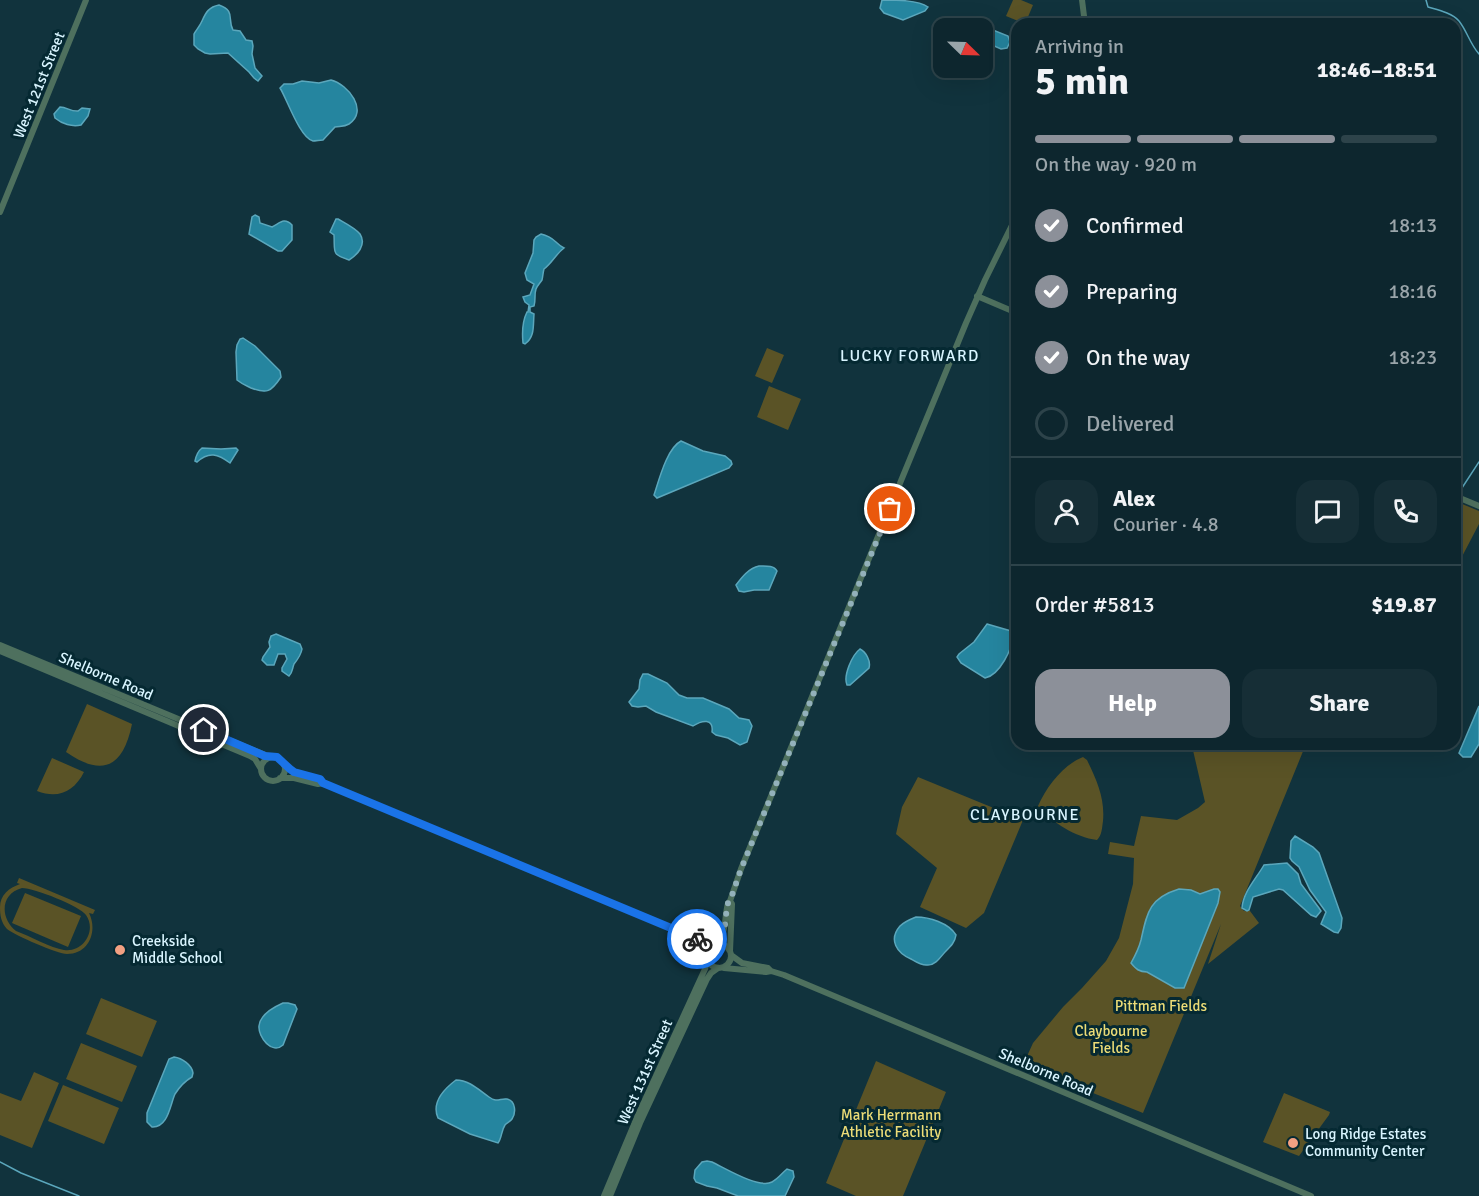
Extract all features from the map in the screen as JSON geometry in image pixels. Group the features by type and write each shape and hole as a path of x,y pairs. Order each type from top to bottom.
{"street":[{"name":"West 121st Street","path":"0,212 86,0"},
{"path":"1082,0 1084,18"},
{"path":"708,957 710,949 724,934 728,903 741,869 977,296 1011,227"},
{"path":"977,296 1011,310"},
{"path":"1461,499 1479,506"},
{"name":"Shelborne Road","path":"0,645 270,757"},
{"name":"Shelborne Road","path":"0,651 250,756 258,762 261,769"},
{"path":"323,783 318,784 294,778 269,780 261,769 264,761 270,757 277,757 294,772 320,779 323,783 689,937 714,946 723,945 730,953"},
{"path":"280,778 284,773 284,765"},
{"path":"689,937 702,949 712,965 720,968 728,964 732,904 730,901"},
{"name":"Shelborne Road","path":"730,953 740,963 761,966 791,978 1311,1196"},
{"name":"West 131st Street","path":"604,1196 638,1115 705,969 708,957"},
{"name":"Shelborne Road","path":"720,968 771,971"},
{"name":"West 131st Street","path":"610,1196 640,1124 708,979 720,968"}],"green space":[{"path":"1013,0 1021,0 1033,5 1028,18 1006,16"},
{"path":"767,348 784,355 772,383 755,376"},
{"path":"769,386 801,399 788,430 757,417"},
{"path":"1461,504 1479,511 1479,524 1461,558"},
{"path":"87,704 132,724 123,750 117,759 109,764 100,766 90,764 66,752"},
{"name":"Claybourne Fields","path":"1193,750 1304,750 1240,906 1244,911 1250,911 1259,923 1208,964 1221,924 1143,1113 1023,1065 1033,1043 1106,961 1119,938 1133,884 1134,858 1108,854 1110,842 1134,846 1141,816 1177,820 1205,802"},
{"path":"1083,757 1087,760 1094,775 1103,805 1102,829 1097,840 1081,836 1065,828 1038,806 1056,777 1069,765"},
{"path":"52,758 84,772 75,785 58,794 37,791"},
{"path":"918,777 1023,820 984,913 966,928 920,907 937,868 896,834 902,807"},
{"path":"19,878 95,910 93,914 89,913 92,920 92,934 86,946 75,953 62,953 36,944 7,929 1,919 0,903 6,892 20,884 17,883","holes":["22,888 46,894 82,911 89,921 90,928 86,940 77,948 64,950 16,931 7,920 6,901 15,891"]},
{"path":"25,893 81,916 68,947 12,923"},
{"path":"101,998 157,1021 142,1057 86,1034"},
{"path":"81,1043 137,1066 122,1102 66,1079"},
{"name":"Mark Herrmann Athletic Facility","path":"876,1061 946,1092 903,1196 856,1196 826,1183"},
{"path":"34,1072 59,1083 32,1148 0,1135 0,1093 21,1101"},
{"path":"63,1085 119,1108 104,1144 48,1121"},
{"path":"1284,1093 1330,1112 1299,1156 1263,1142"}],"water":[{"path":"882,0 900,0 928,7 925,11 903,20 884,13 880,8"},
{"path":"219,5 228,10 233,30 240,31 246,40 252,41 255,68 262,76 258,81 228,53 205,53 194,45 194,34 205,15 210,9"},
{"path":"993,30 1008,36 1010,42 1007,48 1001,49 993,45"},
{"path":"331,80 344,87 354,99 357,105 355,119 344,126 335,127 323,140 313,141 303,133 280,88 284,84 302,81 319,83"},
{"path":"60,107 76,111 82,108 90,109 81,125 74,126 55,118 54,114"},
{"path":"255,215 259,217 260,223 272,227 284,221 292,225 292,240 282,251 278,251 249,234 252,217"},
{"path":"336,219 355,230 362,238 362,246 349,260 339,256 334,249 334,235 330,232"},
{"path":"541,234 564,248 544,269 542,280 536,289 534,306 530,307 530,312 534,314 532,335 525,344 523,343 523,328 529,305 523,297 530,295 534,284 527,280 525,273 533,253 534,240"},
{"path":"243,338 255,346 280,371 281,377 268,390 256,390 237,380 237,345"},
{"path":"681,441 703,451 725,456 732,464 729,468 657,498 654,495 664,465 672,450"},
{"path":"202,448 236,448 238,450 230,463 214,455 206,456 197,462 196,457"},
{"path":"759,566 772,567 777,571 769,590 739,591 736,585 749,571"},
{"path":"987,624 1011,631 1011,647 1004,660 996,672 985,678 961,663 957,657 974,642"},
{"path":"276,634 300,644 302,649 289,676 282,671 287,659 285,654 278,654 274,665 267,665 262,660 270,647 271,636"},
{"path":"860,649 868,657 869,668 850,685 847,685 846,676 849,666"},
{"path":"643,674 667,683 679,695 687,698 703,698 729,709 739,718 749,720 752,726 747,742 740,745 728,738 716,735 712,732 709,722 700,722 693,726 646,706 632,706 629,702 639,689"},
{"path":"1479,706 1479,744 1471,757 1463,757 1459,753"},
{"path":"1295,836 1319,853 1342,918 1338,933 1321,924 1326,912 1310,890 1299,867 1290,858 1291,841"},
{"path":"1287,863 1298,874 1301,884 1321,911 1316,917 1279,889 1253,897 1249,910 1242,908 1247,891 1264,865"},
{"path":"1179,889 1191,890 1200,894 1214,889 1220,892 1218,903 1184,988 1175,988 1147,972 1138,970 1131,963 1151,908 1161,897"},
{"path":"916,917 938,922 949,927 956,935 951,946 931,965 917,962 898,950 896,946 896,931 900,926"},
{"path":"283,1003 295,1005 297,1009 283,1045 274,1048 263,1039 259,1026 265,1015"},
{"path":"174,1057 189,1065 193,1073 192,1077 175,1094 162,1124 152,1127 147,1122 147,1113 169,1059"},
{"path":"456,1080 470,1084 492,1099 507,1099 512,1102 515,1111 511,1120 505,1125 498,1143 470,1134 438,1118 437,1101 447,1087"},
{"path":"707,1161 759,1183 772,1182 787,1169 793,1171 794,1177 785,1196 738,1196 696,1182 695,1170 702,1162"}],"waterway":[{"path":"1426,0 1428,7 1456,18"},
{"path":"1461,24 1479,54"},
{"path":"1461,489 1479,462"},
{"path":"0,1162 21,1173 79,1196"}],"way so far":[{"path":"697,939 714,946 723,937 728,903 741,869 890,509"}],"place":[{"name":"Creekside Middle School","path":"120,950"},
{"name":"Long Ridge Estates Community Center","path":"1293,1143"}],"district":[{"name":"LUCKY FORWARD","path":"910,355"},
{"name":"CLAYBOURNE","path":"1025,814"}],"route":[{"path":"204,730 265,756 277,757 294,772 320,779 323,783 697,939"}],"park label":[{"name":"Pittman Fields","path":"1161,1006"}]}
